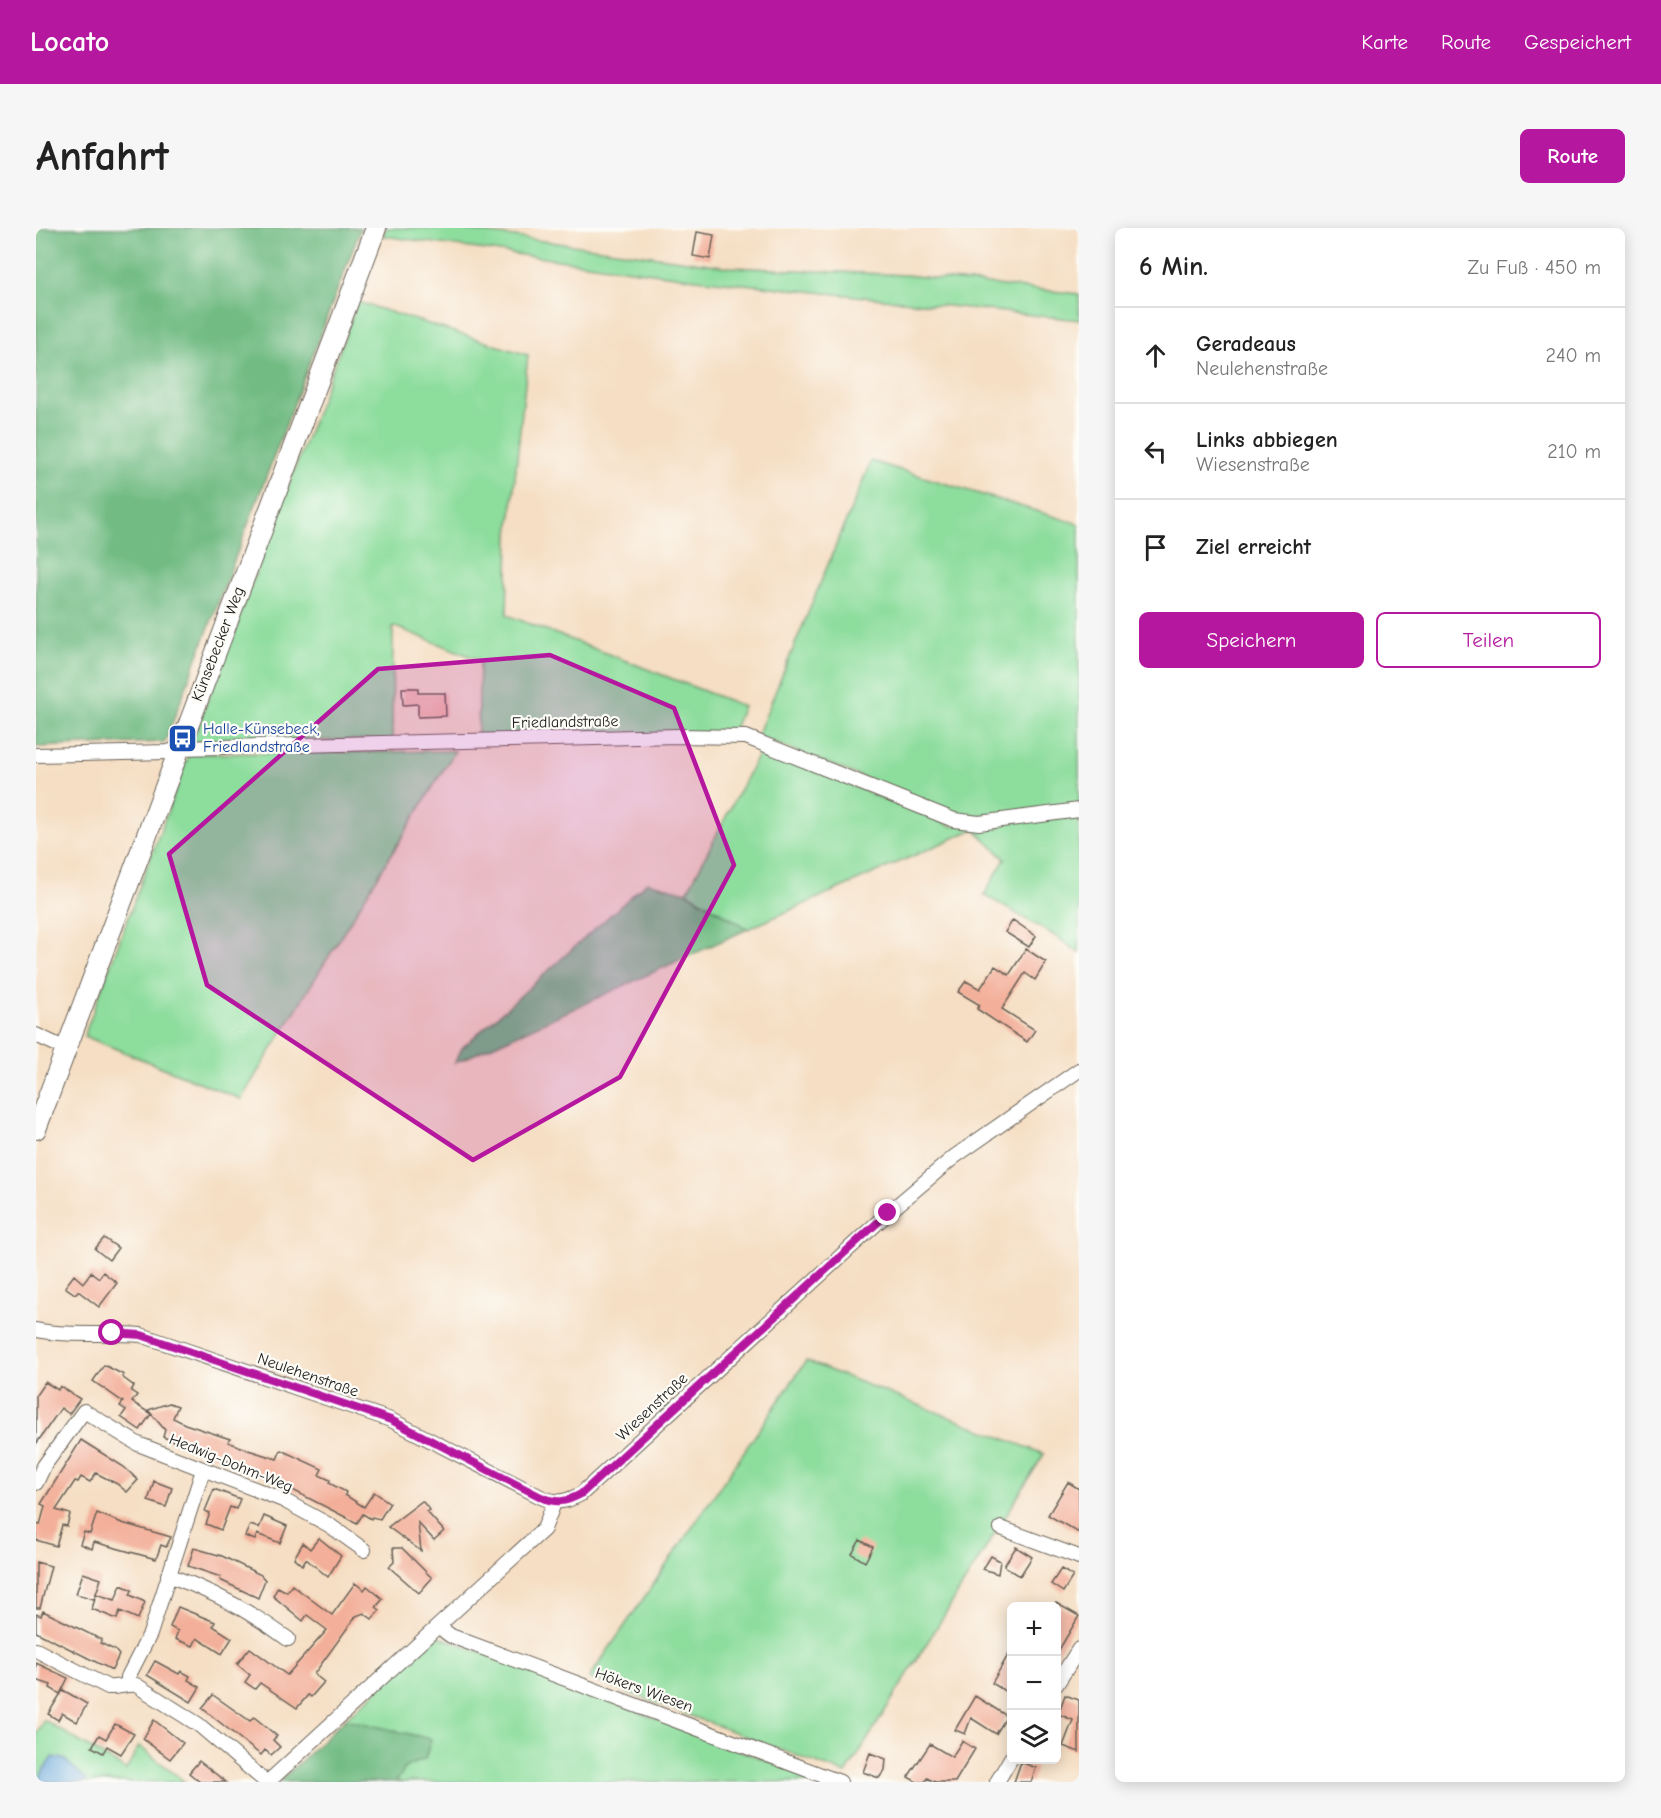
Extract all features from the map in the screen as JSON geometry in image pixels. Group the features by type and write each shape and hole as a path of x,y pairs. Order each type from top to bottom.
{"street":[{"name":"Künsebecker Weg","path":"36,1129 376,228"},
{"name":"Friedlandstraße","path":"36,755 168,752 179,748 678,736 746,737 954,820 979,823 1079,810"},
{"path":"36,1035 66,1049"},
{"name":"Wiesenstraße","path":"554,1503 568,1501 581,1494 888,1213 954,1158 1079,1070"},
{"name":"Neulehenstraße","path":"36,1330 58,1334 141,1335 391,1420 554,1503"},
{"name":"Hedwig-Dohm-Weg","path":"36,1483 44,1466 84,1411 138,1443 283,1500 329,1525 364,1550"},
{"path":"128,1684 128,1677 150,1634 203,1470"},
{"path":"36,1650 108,1687 120,1689 128,1684 136,1685 199,1725 267,1782 544,1529 554,1503"},
{"path":"1002,1528 1079,1557"},
{"path":"168,1575 206,1588 253,1613 288,1639"},
{"name":"Hökers Wiesen","path":"439,1626 451,1636 840,1782"},
{"path":"1061,1677 1079,1649"},
{"path":"997,1782 1008,1764"}],"highlighted area":[{"path":"550,655 674,708 734,865 620,1077 473,1160 207,985 169,854 378,669"}],"green space":[{"path":"36,228 361,228 165,742 36,747"},
{"path":"386,228 450,228 730,267 905,275 1079,294 1079,320 696,279 383,236"},
{"path":"358,302 528,355 509,534 507,615 743,706 734,729 678,736 478,737 480,660 393,626 392,740 192,742"},
{"path":"871,461 1079,524 1079,804 992,815 962,816 757,736"},
{"path":"761,749 951,826 1079,816 1079,953 1057,937 984,895 1005,859 974,829 748,929 687,892"},
{"path":"455,751 241,1099 84,1036 189,754"},
{"path":"647,882 687,892 748,929 455,1063 462,1048"},
{"path":"806,1361 1044,1454 846,1774 589,1678"},
{"path":"438,1636 823,1782 396,1782 405,1767 425,1759 345,1719"},
{"path":"345,1719 431,1739 425,1759 406,1767 396,1782 279,1782"},
{"path":"44,1720 126,1770 139,1746 185,1782 36,1782 36,1735"}],"water":[{"path":"52,1757 64,1759 86,1779 86,1782 40,1782 41,1774"}],"building":[{"path":"697,232 714,235 710,259 693,256"},
{"path":"402,688 418,688 418,693 445,693 446,716 418,717 418,704 403,705"},
{"path":"1013,920 1036,936 1029,947 1005,932"},
{"path":"1026,949 1046,962 1035,980 1025,973 1002,1009 1035,1030 1027,1042 977,1009 980,1005 958,992 966,981 980,989 995,966 1009,975"},
{"path":"104,1238 118,1248 109,1260 95,1249"},
{"path":"91,1272 99,1278 103,1272 117,1283 99,1307 78,1291 75,1294 65,1287 74,1275 83,1283"},
{"path":"104,1365 124,1375 122,1377 134,1386 131,1391 137,1395 132,1402 151,1414 140,1430 121,1417 126,1410 120,1406 123,1402 93,1381"},
{"path":"45,1382 58,1390 60,1386 80,1399 69,1414 61,1408 36,1444 36,1395"},
{"path":"169,1403 178,1406 173,1418 185,1424 230,1439 228,1442 277,1459 281,1450 322,1469 319,1475 330,1480 329,1483 346,1492 345,1495 364,1507 374,1492 390,1503 380,1519 372,1517 371,1519 363,1514 357,1523 275,1481 276,1479 163,1437 165,1430 148,1410"},
{"path":"81,1440 124,1467 138,1480 127,1492 96,1473 90,1482 81,1477 78,1482 75,1481 56,1510 70,1514 67,1526 62,1525 56,1546 36,1540 36,1524 40,1525 45,1506 41,1504"},
{"path":"154,1481 172,1488 166,1507 148,1501"},
{"path":"1068,1482 1079,1489 1079,1533 1048,1515"},
{"path":"214,1489 240,1499 236,1509 230,1507 221,1530 206,1524 210,1513 205,1511"},
{"path":"422,1501 430,1510 427,1512 444,1531 434,1540 418,1523 421,1551 388,1527"},
{"path":"97,1513 171,1537 166,1547 161,1545 156,1559 94,1542 92,1549 80,1544 84,1532 90,1534"},
{"path":"264,1516 287,1526 280,1543 257,1534 255,1540 245,1536 250,1525 259,1528"},
{"path":"319,1538 341,1556 328,1577 306,1559 302,1565 294,1558 303,1543 310,1549"},
{"path":"860,1540 873,1547 865,1562 852,1554"},
{"path":"1016,1547 1032,1557 1020,1576 1004,1566"},
{"path":"194,1548 222,1556 261,1575 265,1580 258,1598 220,1580 221,1577 188,1566"},
{"path":"393,1548 402,1548 432,1578 419,1593 389,1567 394,1562"},
{"path":"991,1556 1000,1561 998,1574 983,1569"},
{"path":"36,1562 51,1566 40,1608 36,1608"},
{"path":"1061,1569 1073,1576 1063,1592 1051,1584"},
{"path":"83,1573 101,1579 94,1599 76,1594"},
{"path":"355,1583 364,1590 367,1586 383,1599 376,1607 380,1610 372,1619 364,1613 356,1616 314,1674 324,1682 311,1697 308,1695 297,1708 260,1683 255,1689 245,1682 250,1675 237,1664 250,1648 287,1675 327,1630 307,1615 303,1621 273,1596 278,1587 287,1592 292,1585 332,1615"},
{"path":"121,1585 132,1590 130,1595 145,1602 138,1619 120,1611 117,1619 92,1609 96,1594 115,1600"},
{"path":"1061,1606 1079,1616 1061,1647"},
{"path":"178,1607 215,1622 213,1626 232,1638 222,1654 197,1638 193,1646 175,1639 178,1631 170,1627"},
{"path":"43,1611 102,1640 100,1643 115,1650 119,1655 112,1670 36,1632 36,1614 41,1616"},
{"path":"1007,1657 1007,1692 992,1683"},
{"path":"155,1661 179,1674 181,1671 190,1676 188,1680 200,1687 191,1702 147,1675"},
{"path":"36,1663 68,1678 60,1694 50,1688 51,1685 36,1680"},
{"path":"63,1690 87,1704 77,1722 62,1713 58,1720 48,1714"},
{"path":"213,1695 250,1721 254,1717 277,1736 273,1740 280,1747 271,1755 265,1750 261,1755 253,1749 202,1708"},
{"path":"1065,1695 1079,1700 1079,1752 1063,1746 1073,1720 1061,1715 1061,1706"},
{"path":"975,1696 1007,1716 996,1734 971,1718 965,1734 955,1730"},
{"path":"154,1720 183,1743 170,1759 143,1739"},
{"path":"115,1724 134,1734 121,1754 107,1746 103,1753 92,1747 99,1735 106,1739"},
{"path":"962,1741 975,1749 955,1782 935,1782 927,1778 925,1782 917,1782 908,1777 930,1744 952,1757"},
{"path":"870,1753 886,1759 885,1770 879,1778 863,1772"},
{"path":"199,1761 226,1782 200,1782 189,1773"},
{"path":"1020,1764 1036,1768 1031,1782 1014,1782"}],"place":[{"name":"Halle-Künsebeck, Friedlandstraße","path":"182,738"}],"route":[{"path":"112,1333 141,1335 391,1420 554,1503 568,1501 581,1494 888,1213"}]}
